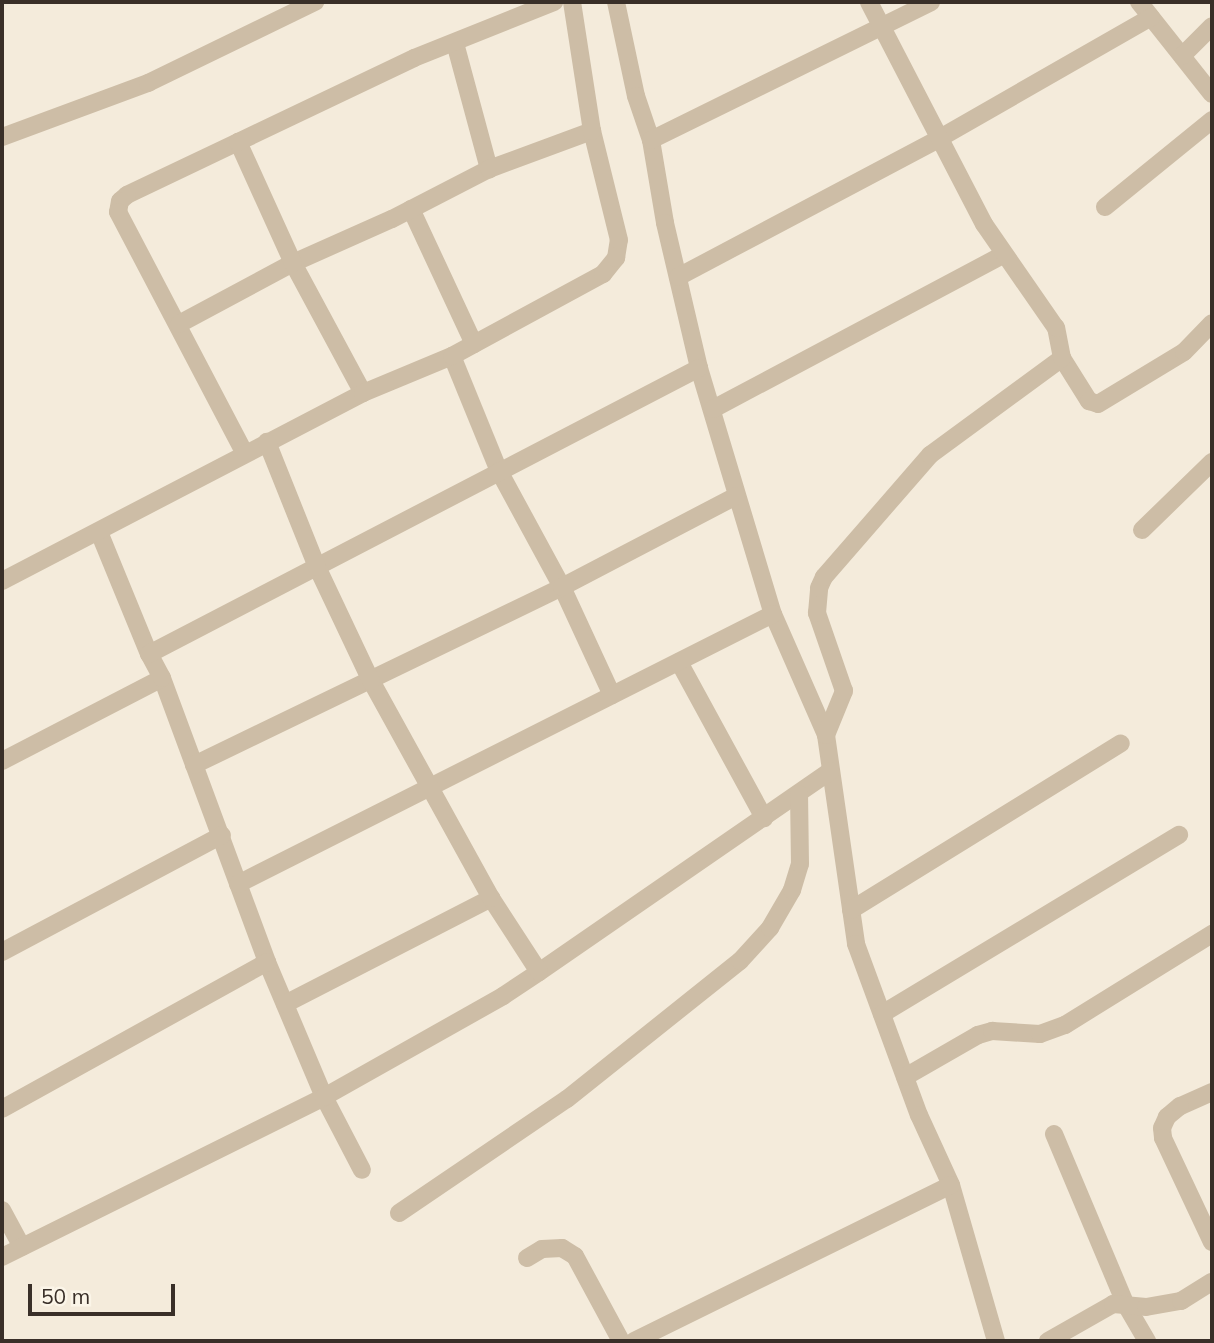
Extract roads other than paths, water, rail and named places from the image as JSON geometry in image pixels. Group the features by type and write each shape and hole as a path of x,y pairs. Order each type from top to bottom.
{"street":[{"path":"2,137 148,83 315,2"},
{"path":"245,454 118,212 120,201 414,58 554,2"},
{"path":"2,581 363,393 452,356 603,274 616,258 619,240 592,131 572,2"},
{"path":"616,2 636,96 651,140 699,368 773,614 826,735 856,944 905,1077 951,1185 996,1341"},
{"path":"869,2 1003,255 1056,328 1062,358 1089,401 1098,404 1184,352 1212,323"},
{"path":"651,140 931,2"},
{"path":"1139,2 1212,94"},
{"path":"678,277 940,138 1151,17"},
{"path":"1182,56 1212,26"},
{"path":"455,43 489,169"},
{"path":"1105,207 1212,120"},
{"path":"179,324 293,263 411,209 489,169 592,131"},
{"path":"238,142 293,263 363,393"},
{"path":"411,209 474,344"},
{"path":"713,408 1003,255"},
{"path":"452,356 499,471 562,587 612,695"},
{"path":"826,735 844,691 817,613 819,588 824,577 930,455 1062,358"},
{"path":"149,654 699,368"},
{"path":"267,442 317,567 371,681 428,789 491,898 539,972"},
{"path":"1142,530 1212,462"},
{"path":"194,765 562,587 736,496"},
{"path":"99,532 149,654 162,678 267,962 324,1097 362,1170"},
{"path":"238,884 773,614"},
{"path":"679,662 764,818"},
{"path":"2,761 162,678"},
{"path":"851,910 1121,743"},
{"path":"2,1257 324,1097 503,996 830,771"},
{"path":"398,1213 567,1099 740,961 769,928 792,890 800,864 799,794"},
{"path":"2,952 222,835"},
{"path":"882,1014 1179,835"},
{"path":"285,1004 491,898"},
{"path":"905,1077 978,1035 992,1031 1040,1034 1065,1025 1212,934"},
{"path":"2,1109 267,962"},
{"path":"1212,1091 1180,1106 1167,1116 1162,1128 1164,1138 1212,1242"},
{"path":"1054,1134 1126,1305 1147,1341"},
{"path":"634,1341 951,1185"},
{"path":"2,1210 22,1247"},
{"path":"527,1258 542,1249 562,1248 575,1256 621,1341"},
{"path":"1048,1341 1113,1304 1146,1307 1181,1301 1212,1282"}]}
